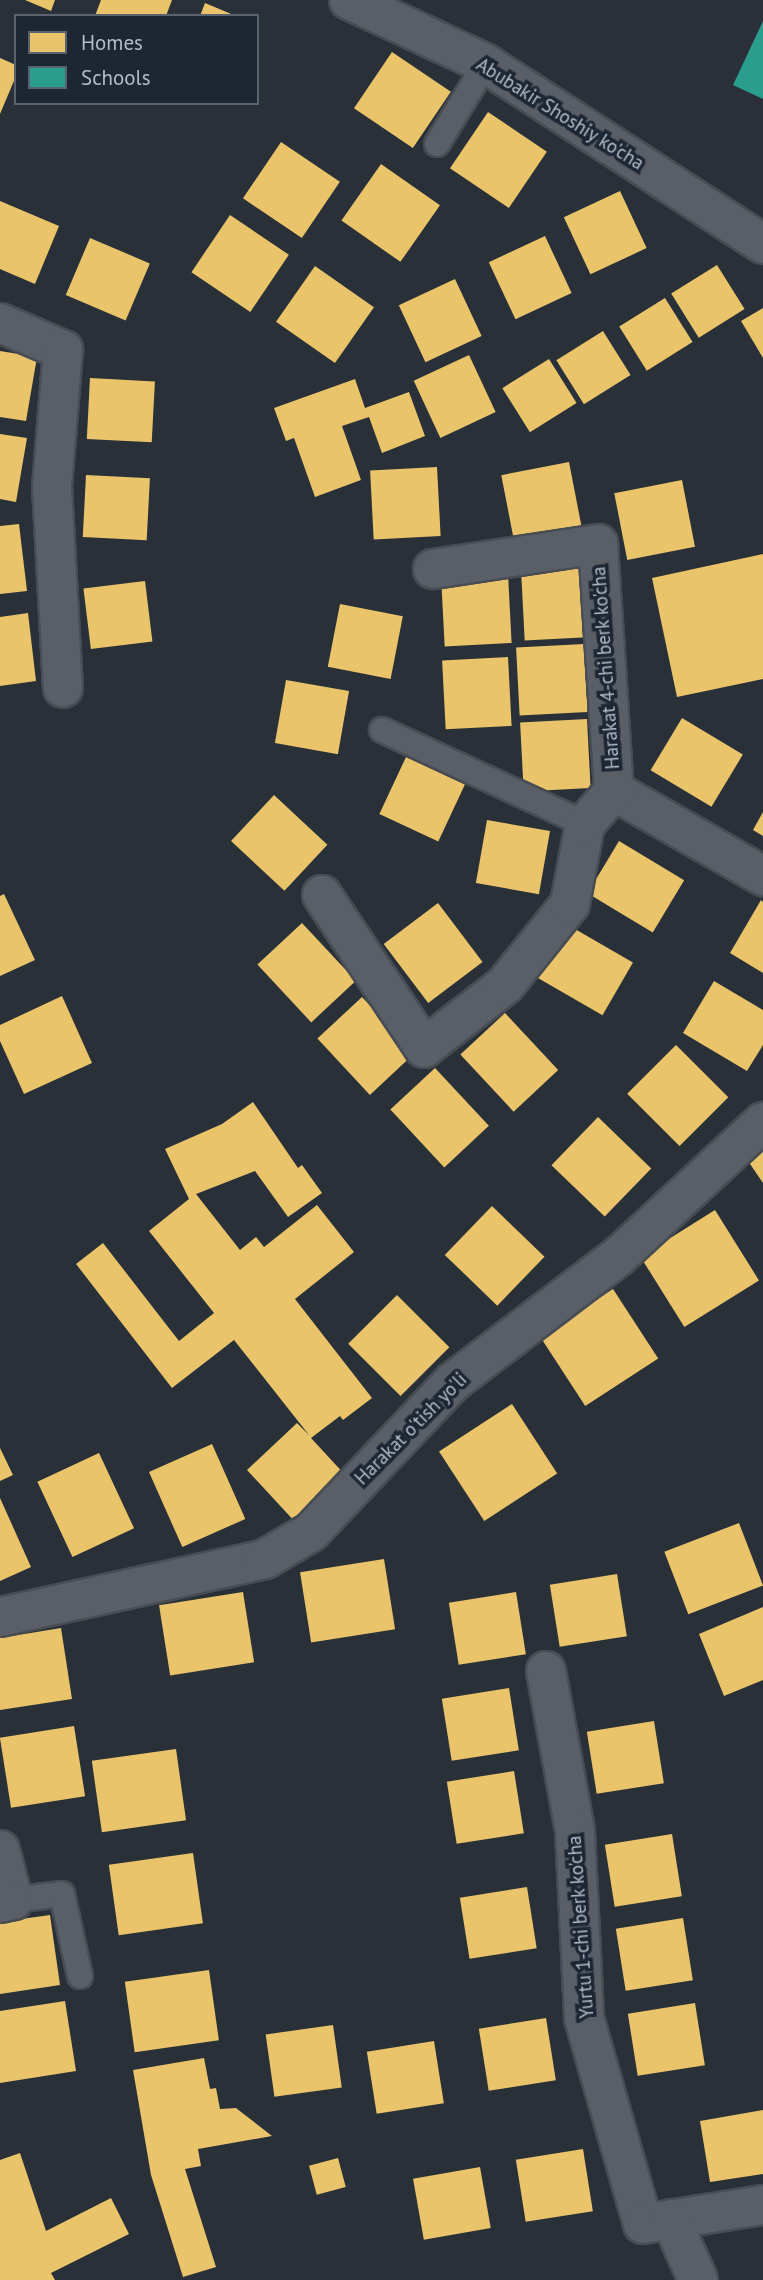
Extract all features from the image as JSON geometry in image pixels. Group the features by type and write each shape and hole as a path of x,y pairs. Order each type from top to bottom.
{"street":[{"name":"Abubakir Shoshiy ko'cha","path":"349,0 486,64 763,244"},
{"path":"0,323 63,350 52,486 62,688"},
{"name":"Harakat 4-chi berk ko'cha","path":"322,895 424,1048 505,985 570,904 586,824 614,791 598,544 433,569"},
{"name":"Harakat 4-chi berk ko'cha","path":"614,791 763,876"},
{"name":"Harakat o'tish yo'li","path":"0,1617 265,1559 311,1532 453,1382 619,1256 763,1122"},
{"name":"Yurtu 1-chi berk ko'cha","path":"546,1671 575,1831 584,2018 643,2224 763,2205"},
{"path":"0,1850 6,1902"},
{"path":"671,2219 698,2280"}],"lane":[{"path":"437,144 486,64"},
{"path":"382,730 586,824"},
{"path":"6,1902 62,1894 80,1976"}],"building: Homes":[{"path":"25,0 55,0 51,11"},
{"path":"101,0 172,0 167,14 96,14"},
{"path":"205,3 231,14 201,14"},
{"path":"392,52 451,92 413,148 354,108"},
{"path":"0,58 14,64 14,81 0,114"},
{"path":"488,112 547,152 509,208 450,168"},
{"path":"281,142 340,182 302,238 243,198"},
{"path":"381,164 440,205 400,262 341,221"},
{"path":"620,191 647,248 590,274 564,217"},
{"path":"0,201 59,226 35,284 0,269"},
{"path":"230,215 289,255 250,312 191,272"},
{"path":"545,236 572,293 515,319 489,262"},
{"path":"90,238 150,263 126,320 66,295"},
{"path":"717,265 745,309 699,338 671,294"},
{"path":"315,266 374,307 335,363 276,322"},
{"path":"455,279 482,336 425,362 399,305"},
{"path":"665,298 693,342 647,371 619,327"},
{"path":"763,308 763,358 741,321"},
{"path":"603,331 631,375 584,404 556,360"},
{"path":"0,351 37,357 26,421 0,417"},
{"path":"469,355 496,412 440,438 414,381"},
{"path":"549,359 577,403 530,432 502,388"},
{"path":"90,378 155,381 152,442 87,439"},
{"path":"355,379 365,408 409,392 425,436 382,453 369,417 342,426 361,480 315,497 294,438 286,441 274,408"},
{"path":"0,434 27,438 16,502 0,499"},
{"path":"569,462 582,529 514,542 501,475"},
{"path":"437,467 441,536 374,539 370,471"},
{"path":"86,475 150,478 147,540 83,537"},
{"path":"682,480 695,547 627,560 614,493"},
{"path":"19,524 27,591 0,594 0,526"},
{"path":"763,554 763,679 677,697 652,578"},
{"path":"588,568 592,637 525,640 521,572"},
{"path":"508,574 512,643 445,646 441,578"},
{"path":"145,581 152,642 91,649 83,589"},
{"path":"340,604 403,616 391,679 328,667"},
{"path":"28,613 36,681 0,686 0,617"},
{"path":"584,644 588,712 520,715 516,648"},
{"path":"508,657 512,726 446,729 442,660"},
{"path":"286,680 349,691 338,754 275,743"},
{"path":"682,718 743,755 711,807 651,770"},
{"path":"587,719 591,788 524,791 520,723"},
{"path":"406,757 465,784 438,842 379,814"},
{"path":"274,795 327,845 284,891 231,841"},
{"path":"763,812 763,836 753,830"},
{"path":"487,820 550,831 539,894 476,883"},
{"path":"619,841 684,880 653,932 588,893"},
{"path":"4,894 35,960 0,976 0,896"},
{"path":"761,900 763,902 763,973 730,953"},
{"path":"438,903 483,962 428,1003 384,944"},
{"path":"302,923 356,981 311,1022 257,965"},
{"path":"568,925 633,962 602,1015 538,978"},
{"path":"714,981 763,1010 763,1045 747,1071 683,1033"},
{"path":"62,996 92,1063 24,1094 0,1041 0,1025"},
{"path":"362,997 415,1053 370,1095 317,1039"},
{"path":"505,1013 558,1070 514,1112 460,1055"},
{"path":"676,1045 728,1097 680,1146 627,1094"},
{"path":"435,1068 489,1126 444,1167 390,1110"},
{"path":"253,1102 298,1168 302,1165 322,1193 288,1217 255,1171 196,1194 240,1250 256,1237 264,1247 317,1205 354,1252 295,1299 372,1398 343,1420 340,1416 311,1438 347,1477 297,1524 247,1470 297,1423 309,1435 234,1340 172,1388 76,1264 103,1243 179,1341 214,1313 149,1231 189,1199 165,1149 222,1124"},
{"path":"598,1117 651,1168 605,1217 551,1165"},
{"path":"763,1151 763,1183 748,1161"},
{"path":"492,1206 545,1257 497,1306 445,1255"},
{"path":"715,1210 759,1280 684,1327 640,1257"},
{"path":"613,1289 658,1359 585,1406 540,1336"},
{"path":"397,1295 449,1347 401,1396 348,1344"},
{"path":"512,1404 557,1474 484,1521 439,1451"},
{"path":"212,1444 245,1519 182,1547 149,1472"},
{"path":"0,1448 13,1475 0,1481"},
{"path":"99,1453 134,1528 72,1557 37,1482"},
{"path":"0,1498 31,1567 0,1581"},
{"path":"739,1523 763,1586 688,1614 664,1552"},
{"path":"384,1559 395,1629 311,1642 300,1572"},
{"path":"617,1574 627,1636 560,1647 550,1585"},
{"path":"243,1592 254,1662 170,1675 159,1605"},
{"path":"516,1592 526,1654 459,1665 449,1603"},
{"path":"763,1607 763,1680 724,1696 699,1634"},
{"path":"61,1628 72,1699 0,1710 0,1638"},
{"path":"509,1688 519,1750 452,1761 442,1699"},
{"path":"654,1721 664,1783 597,1794 587,1732"},
{"path":"74,1726 85,1796 11,1808 0,1738"},
{"path":"176,1749 186,1820 102,1832 92,1761"},
{"path":"514,1771 524,1833 457,1844 447,1782"},
{"path":"672,1834 682,1896 615,1907 605,1845"},
{"path":"193,1853 203,1923 119,1935 109,1865"},
{"path":"527,1887 537,1948 470,1959 460,1898"},
{"path":"50,1915 60,1985 0,1994 0,1922"},
{"path":"683,1918 693,1980 626,1991 616,1929"},
{"path":"209,1970 219,2040 135,2052 125,1982"},
{"path":"65,2001 76,2071 0,2083 0,2011"},
{"path":"695,2003 705,2065 638,2076 628,2014"},
{"path":"546,2018 556,2080 489,2091 479,2029"},
{"path":"333,2025 342,2087 274,2097 266,2034"},
{"path":"434,2041 444,2103 377,2114 367,2052"},
{"path":"204,2058 210,2089 216,2088 220,2109 236,2108 272,2136 198,2149 201,2166 185,2169 216,2267 183,2277 151,2175 133,2070"},
{"path":"763,2110 763,2174 710,2182 700,2121"},
{"path":"583,2149 593,2211 526,2222 516,2160"},
{"path":"20,2153 46,2231 111,2198 129,2234 51,2273 55,2280 0,2280 0,2160"},
{"path":"338,2158 346,2187 317,2195 309,2166"},
{"path":"480,2167 491,2228 424,2240 413,2179"}],"building: Schools":[{"path":"763,21 763,99 733,85"}]}
